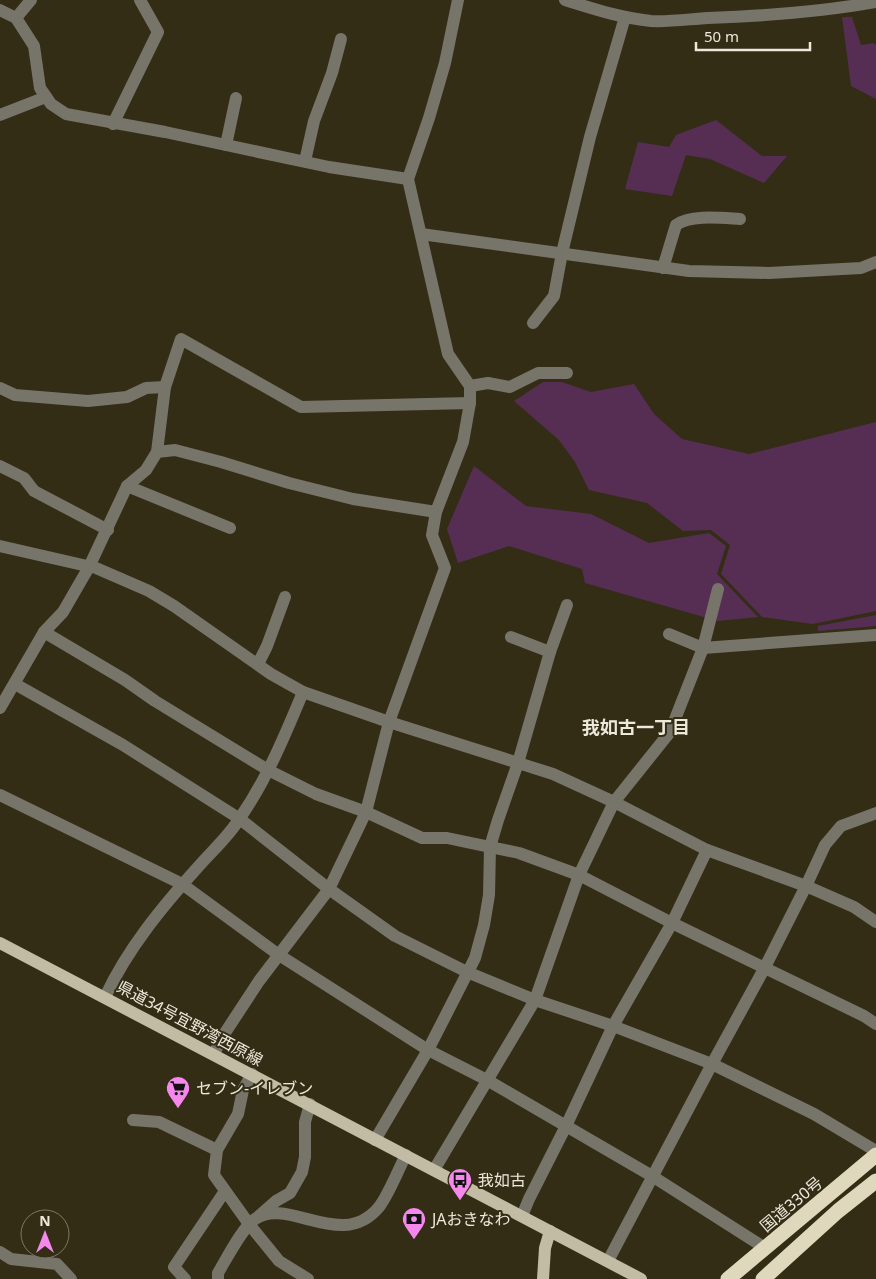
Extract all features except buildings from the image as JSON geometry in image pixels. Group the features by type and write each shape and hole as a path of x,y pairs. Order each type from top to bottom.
{"highway":[{"name":"国道330号","path":"728,1279 876,1156"},
{"path":"763,1279 838,1211 876,1181"}],"main road":[{"name":"県道34号宜野湾西原線","path":"0,943 641,1279"},
{"path":"544,1279 545,1248 550,1231"}],"street":[{"path":"31,0 6,16 34,46 40,88 52,104 66,114 165,132 329,167 408,179"},
{"path":"113,124 158,32 140,0"},
{"path":"214,1054 259,981 329,889 366,812 389,722 445,568 432,535 436,512 463,442 470,403 470,386 448,354 408,179 429,118 445,62 458,0"},
{"path":"566,0 626,18 653,21 732,18 852,7 876,2"},
{"path":"533,323 554,296 562,253 590,137 626,18"},
{"path":"305,162 314,121 332,73 341,39"},
{"path":"0,115 46,97"},
{"path":"226,145 236,98"},
{"path":"663,268 676,225 681,221 711,217 740,219"},
{"path":"421,234 689,271 769,272 861,268 876,262"},
{"path":"0,708 44,632 62,612 89,567 127,486 146,470 156,452 165,387 181,339 301,408 470,403"},
{"path":"470,386 488,383 510,387 538,374 567,373"},
{"path":"0,388 15,395 88,401 127,397 146,388 165,387"},
{"path":"156,452 175,450 289,483 353,499 436,512"},
{"path":"0,466 24,478 34,491 108,530"},
{"path":"127,486 230,528"},
{"path":"0,546 96,568 149,591 174,606 271,674 303,692 389,722 553,774 614,802 707,850 806,886 854,907 876,922"},
{"path":"434,1170 535,1000 579,875 614,802 670,732 703,648 718,589"},
{"path":"258,664 267,646 285,597"},
{"path":"375,1140 428,1050 475,958 484,925 489,895 490,847 518,763 550,652 567,605"},
{"path":"44,632 125,680 155,701 268,770 316,794 366,812 422,838 447,838 519,853 579,875 764,969 864,1016 876,1024"},
{"path":"669,634 703,648 876,636"},
{"path":"511,637 550,652"},
{"path":"15,684 123,745 240,819 329,889 395,936 467,972 535,1000 614,1026 712,1064 814,1114 876,1151"},
{"path":"106,997 126,957 140,936 182,884 240,819 276,756 303,692"},
{"path":"0,795 182,884 279,955 428,1050 487,1080 652,1176 765,1248"},
{"path":"608,1261 764,969 825,845 841,826 876,813"},
{"path":"522,1216 614,1026 672,923 707,850"},
{"path":"252,1074 244,1090 238,1114 217,1150 214,1175 225,1191 253,1221 279,1261 308,1279"},
{"path":"218,1279 218,1273 253,1221 276,1201 290,1193 302,1172 306,1157 305,1122 310,1104"},
{"path":"133,1120 160,1122 217,1150"},
{"path":"253,1221 268,1214 281,1214 335,1225 353,1223 364,1219 378,1207 406,1155"},
{"path":"185,1279 174,1267 225,1191"},
{"path":"0,1252 12,1259 57,1264 71,1279"}],"shaded area":[{"path":"842,17 852,17 861,45 874,43 876,45 876,99 851,86"},
{"path":"716,120 762,156 787,156 764,183 710,159 686,155 672,196 625,189 638,142 669,147 676,135"},
{"path":"543,382 562,382 591,392 634,384 654,414 682,439 749,454 876,422 876,611 813,624 762,617 721,574 730,545 711,530 683,531 647,503 589,490 575,462 559,440 514,401"},
{"path":"474,466 526,506 591,514 649,543 709,533 726,546 717,574 758,617 718,621 585,583 582,569 509,546 458,563 447,529"},
{"path":"876,615 876,626 818,631 818,626"}],"place":[{"name":"セブン-イレブン","path":"178,1109"},
{"name":"我如古","path":"460,1201"},
{"name":"JAおきなわ","path":"414,1240"}],"district":[{"name":"我如古一丁目","path":"636,727"}]}
